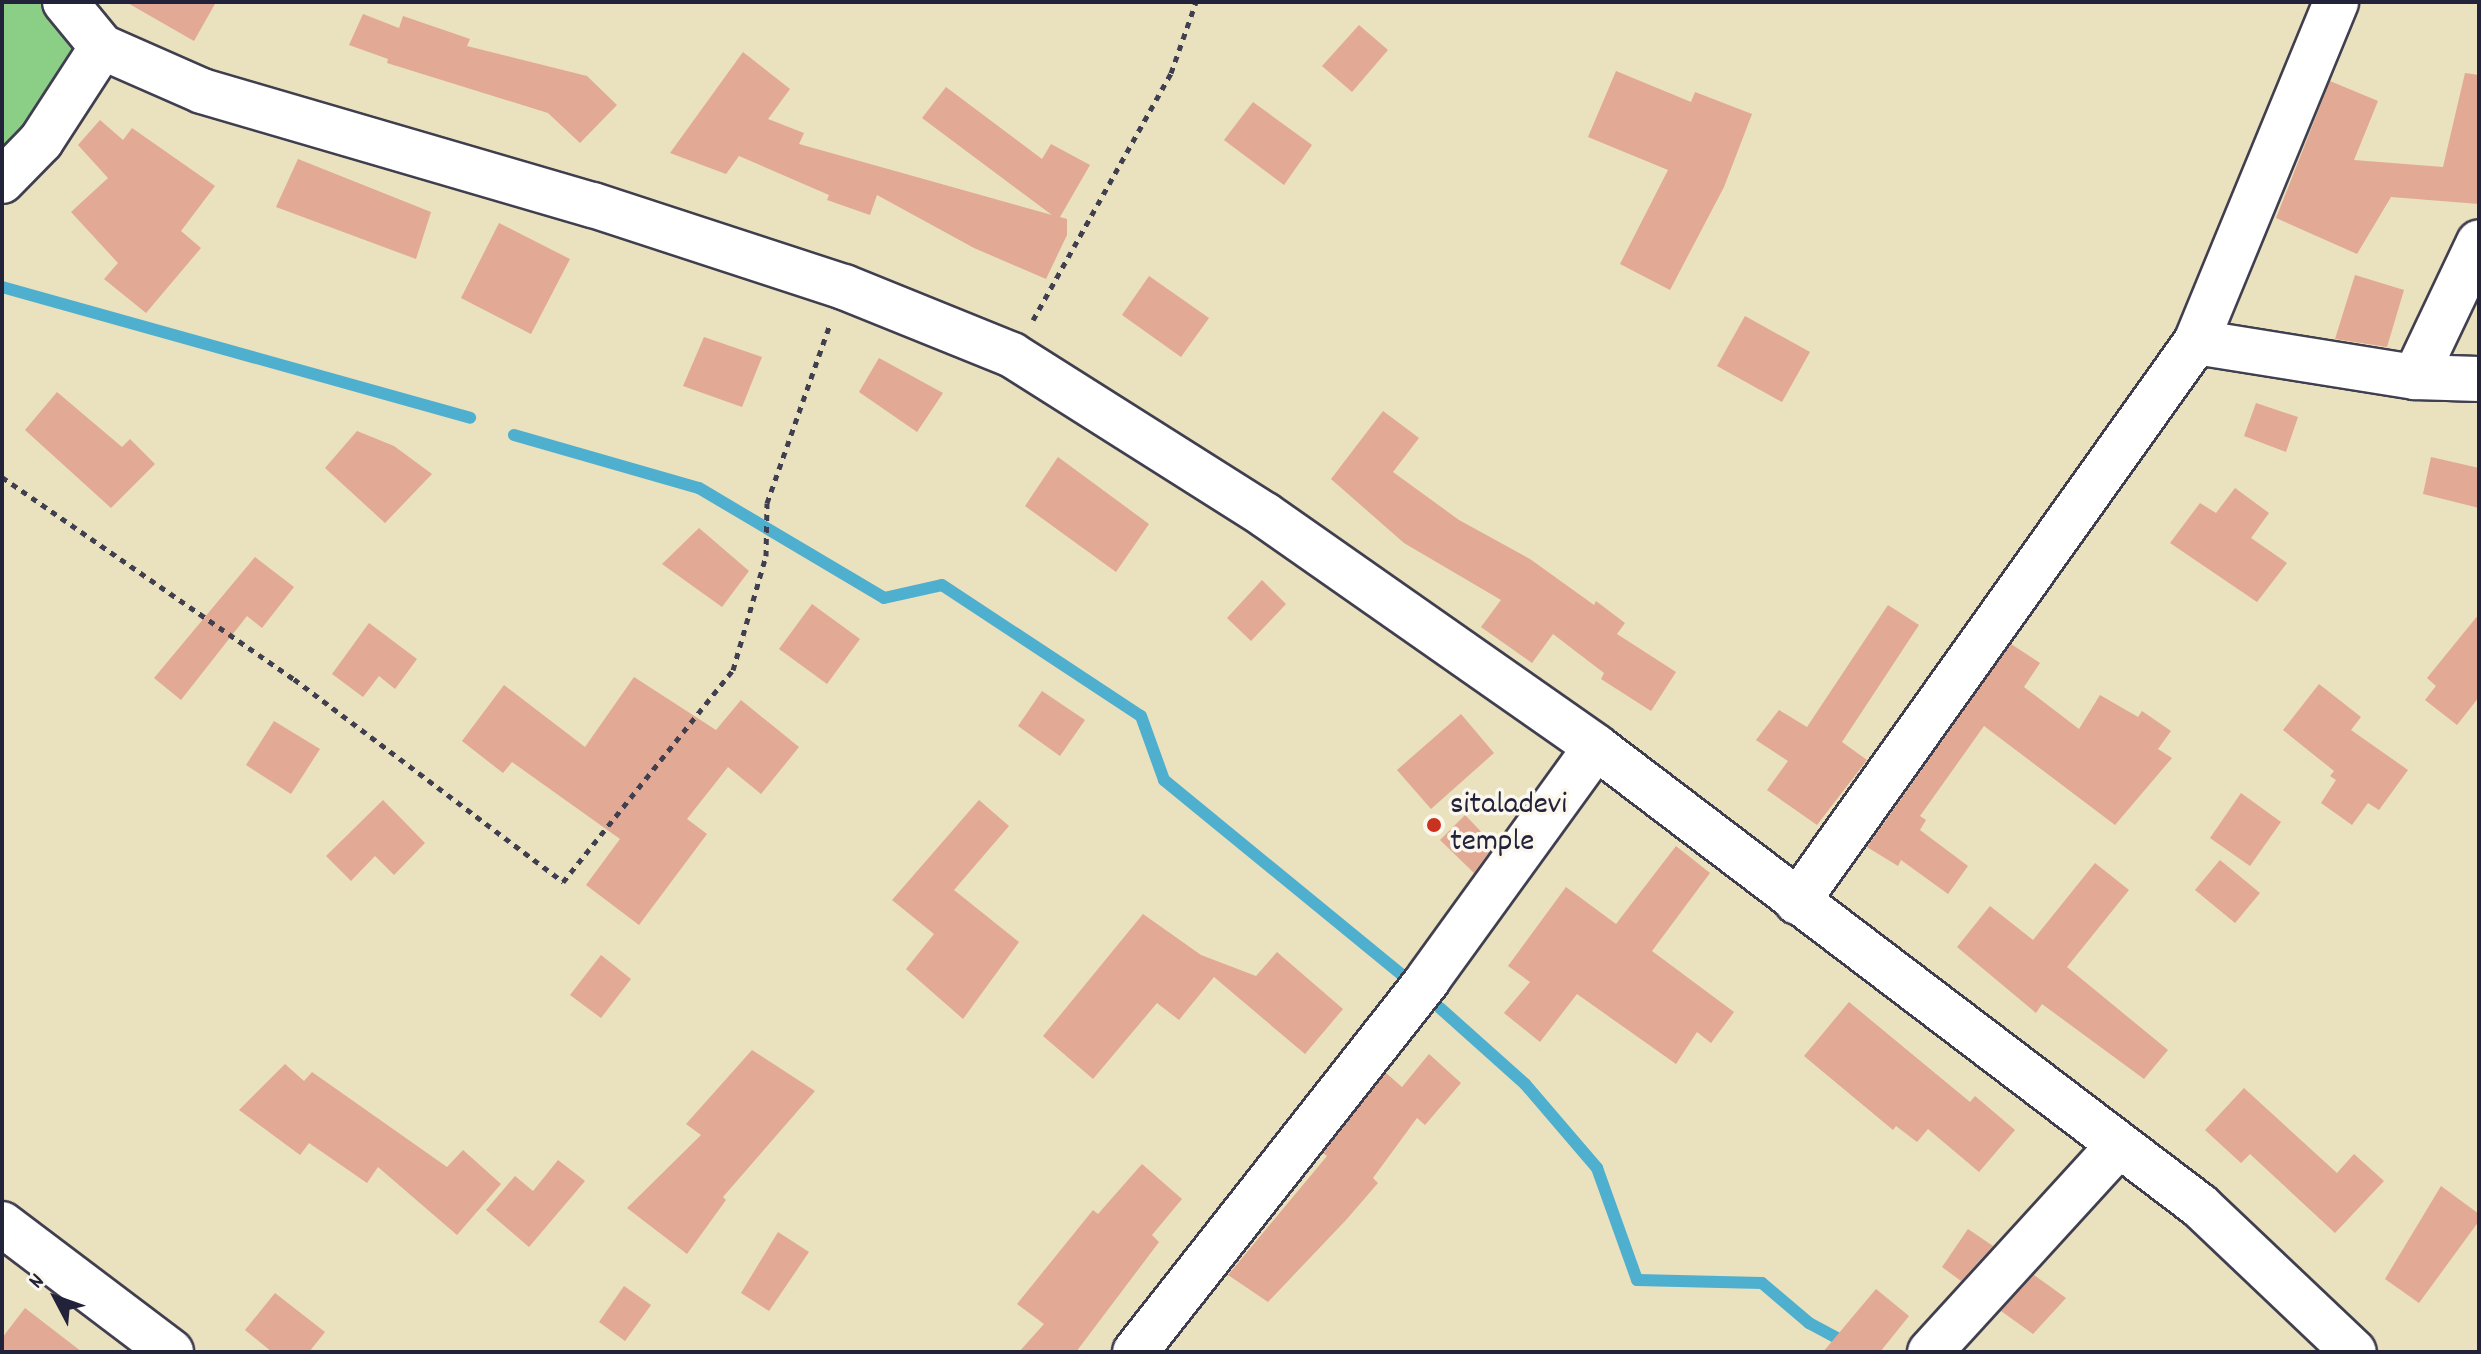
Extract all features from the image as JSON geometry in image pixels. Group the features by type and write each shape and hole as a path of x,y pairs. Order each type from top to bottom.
{"street":[{"path":"65,2 102,47 202,91 593,205 844,287 1012,355 1265,515 1596,747 2200,1206 2354,1352"},
{"path":"1797,902 2196,342 2336,2"},
{"path":"2,181 41,141 102,47"},
{"path":"2415,377 2479,242"},
{"path":"2196,342 2415,377 2479,379"},
{"path":"1135,1352 1428,979 1596,747"},
{"path":"1930,1352 2119,1145"},
{"path":"2,1224 171,1352"}],"path":[{"path":"1012,355 1171,73 1196,2"},
{"path":"2,477 294,679 563,882 733,670 766,556 767,503 844,287"}],"green space":[{"path":"2,2 65,2 102,47 2,181"}],"building":[{"path":"126,2 216,2 194,41"},
{"path":"363,14 399,28 403,16 470,39 467,46 587,76 617,105 580,143 548,113 387,63 388,59 349,45"},
{"path":"1359,25 1388,50 1352,92 1322,66"},
{"path":"743,52 790,89 768,119 804,133 799,144 1052,215 922,118 946,87 1042,159 1051,144 1090,165 1060,217 1067,219 1067,235 1046,279 974,248 877,195 870,215 827,200 829,195 739,156 726,174 670,153"},
{"path":"1616,71 1691,102 1695,92 1752,114 1724,187 1670,290 1620,264 1668,170 1588,137"},
{"path":"2465,73 2479,75 2479,204 2391,197 2357,254 2276,218 2330,81 2378,101 2354,160 2443,167"},
{"path":"1253,102 1312,145 1284,185 1224,140"},
{"path":"100,120 123,140 132,128 215,186 181,231 201,248 146,313 104,279 118,263 71,212 108,178 78,145"},
{"path":"298,159 431,212 416,259 276,207"},
{"path":"499,223 570,259 531,334 461,298"},
{"path":"2355,275 2404,290 2387,347 2335,339"},
{"path":"1149,276 1209,318 1181,357 1122,315"},
{"path":"1745,316 1810,352 1782,402 1717,366"},
{"path":"704,337 762,357 742,407 683,386"},
{"path":"879,358 943,393 917,432 859,392"},
{"path":"57,392 122,447 130,439 155,464 111,508 25,430"},
{"path":"2256,403 2298,417 2286,452 2244,436"},
{"path":"1383,411 1419,438 1393,472 1459,520 1530,559 1594,605 1596,601 1625,623 1617,634 1676,672 1651,711 1601,679 1604,673 1553,634 1532,663 1481,627 1501,600 1404,543 1331,479"},
{"path":"357,431 394,446 432,474 385,523 325,468"},
{"path":"1058,457 1149,524 1116,572 1025,506"},
{"path":"2431,457 2479,468 2479,508 2423,494"},
{"path":"2235,488 2269,513 2251,538 2287,563 2257,602 2170,543 2200,503 2216,513"},
{"path":"699,528 749,571 722,607 662,564"},
{"path":"255,557 294,587 262,628 247,616 181,700 154,678"},
{"path":"1262,580 1286,604 1251,641 1227,618"},
{"path":"812,604 860,639 827,684 779,649"},
{"path":"1888,605 1919,625 1842,742 1867,760 1817,825 1767,790 1788,761 1756,740 1779,710 1807,727"},
{"path":"2479,614 2479,697 2457,725 2425,700 2436,686 2427,678"},
{"path":"369,623 417,659 395,689 379,676 363,697 332,674"},
{"path":"2011,644 2040,663 2024,687 2079,729 2100,695 2138,717 2142,711 2171,731 2158,749 2172,758 2115,825 1984,726 1920,816 1926,820 1920,830 1968,866 1948,894 1901,860 1898,866 1867,847"},
{"path":"634,677 716,730 741,700 799,747 761,794 728,767 687,819 707,834 639,925 586,885 620,839 512,762 503,773 462,741 504,685 585,747"},
{"path":"2319,684 2361,717 2351,730 2408,770 2379,810 2368,803 2352,825 2321,803 2336,780 2330,776 2334,771 2283,730"},
{"path":"1042,691 1085,720 1060,756 1018,726"},
{"path":"1461,714 1494,753 1431,809 1397,770"},
{"path":"274,721 320,749 291,794 246,765"},
{"path":"2241,793 2281,822 2250,866 2210,838"},
{"path":"383,800 425,843 394,875 375,856 351,881 326,856"},
{"path":"979,800 1009,826 954,890 1019,942 963,1019 906,969 934,934 892,900"},
{"path":"1465,815 1494,845 1474,873 1440,840"},
{"path":"1676,846 1710,873 1652,951 1734,1012 1711,1043 1697,1032 1676,1064 1577,994 1540,1042 1504,1013 1530,982 1508,966 1566,887 1616,924"},
{"path":"2220,860 2260,893 2235,923 2195,890"},
{"path":"2095,863 2129,890 2067,967 2168,1050 2144,1079 2042,1004 2036,1013 1957,947 1990,906 2033,940"},
{"path":"1143,914 1201,955 1256,976 1277,952 1343,1009 1305,1054 1214,977 1179,1020 1157,1003 1093,1079 1043,1036"},
{"path":"601,955 631,979 601,1018 570,995"},
{"path":"1849,1002 1970,1102 1975,1096 2015,1130 1979,1172 1928,1129 1917,1142 1896,1126 1893,1130 1804,1056"},
{"path":"752,1050 815,1091 723,1197 726,1200 687,1254 627,1208 701,1135 686,1124"},
{"path":"1429,1054 1461,1083 1425,1125 1417,1118 1373,1178 1378,1183 1346,1220 1268,1302 1228,1275 1327,1156 1323,1153 1386,1073 1402,1087"},
{"path":"285,1064 304,1081 312,1072 447,1167 463,1150 501,1184 457,1235 378,1167 367,1183 309,1143 300,1155 239,1110"},
{"path":"2244,1088 2337,1173 2354,1154 2384,1181 2335,1233 2250,1154 2241,1163 2205,1130"},
{"path":"558,1160 585,1181 529,1247 486,1210 515,1176 533,1191"},
{"path":"1142,1164 1182,1199 1152,1235 1159,1242 1076,1352 1019,1352 1044,1324 1017,1304 1093,1210 1098,1214"},
{"path":"2441,1186 2479,1214 2479,1221 2419,1303 2385,1279"},
{"path":"1968,1229 1993,1246 1961,1281 1942,1267"},
{"path":"778,1232 809,1252 769,1311 741,1293"},
{"path":"2034,1275 2066,1298 2033,1334 2001,1311"},
{"path":"624,1286 651,1305 625,1341 599,1322"},
{"path":"1876,1289 1909,1316 1880,1352 1823,1352"},
{"path":"275,1293 325,1332 309,1352 272,1352 245,1330"},
{"path":"25,1308 82,1352 2,1352 2,1338"}],"waterway":[{"path":"2,287 470,418"},
{"path":"514,435 699,488 884,598 942,585 1141,716 1164,780 1411,982"},
{"path":"1440,1008 1525,1084 1597,1168 1637,1280 1762,1283 1809,1323 1863,1352"}],"place":[{"name":"sitaladevi temple","path":"1434,825"}]}
